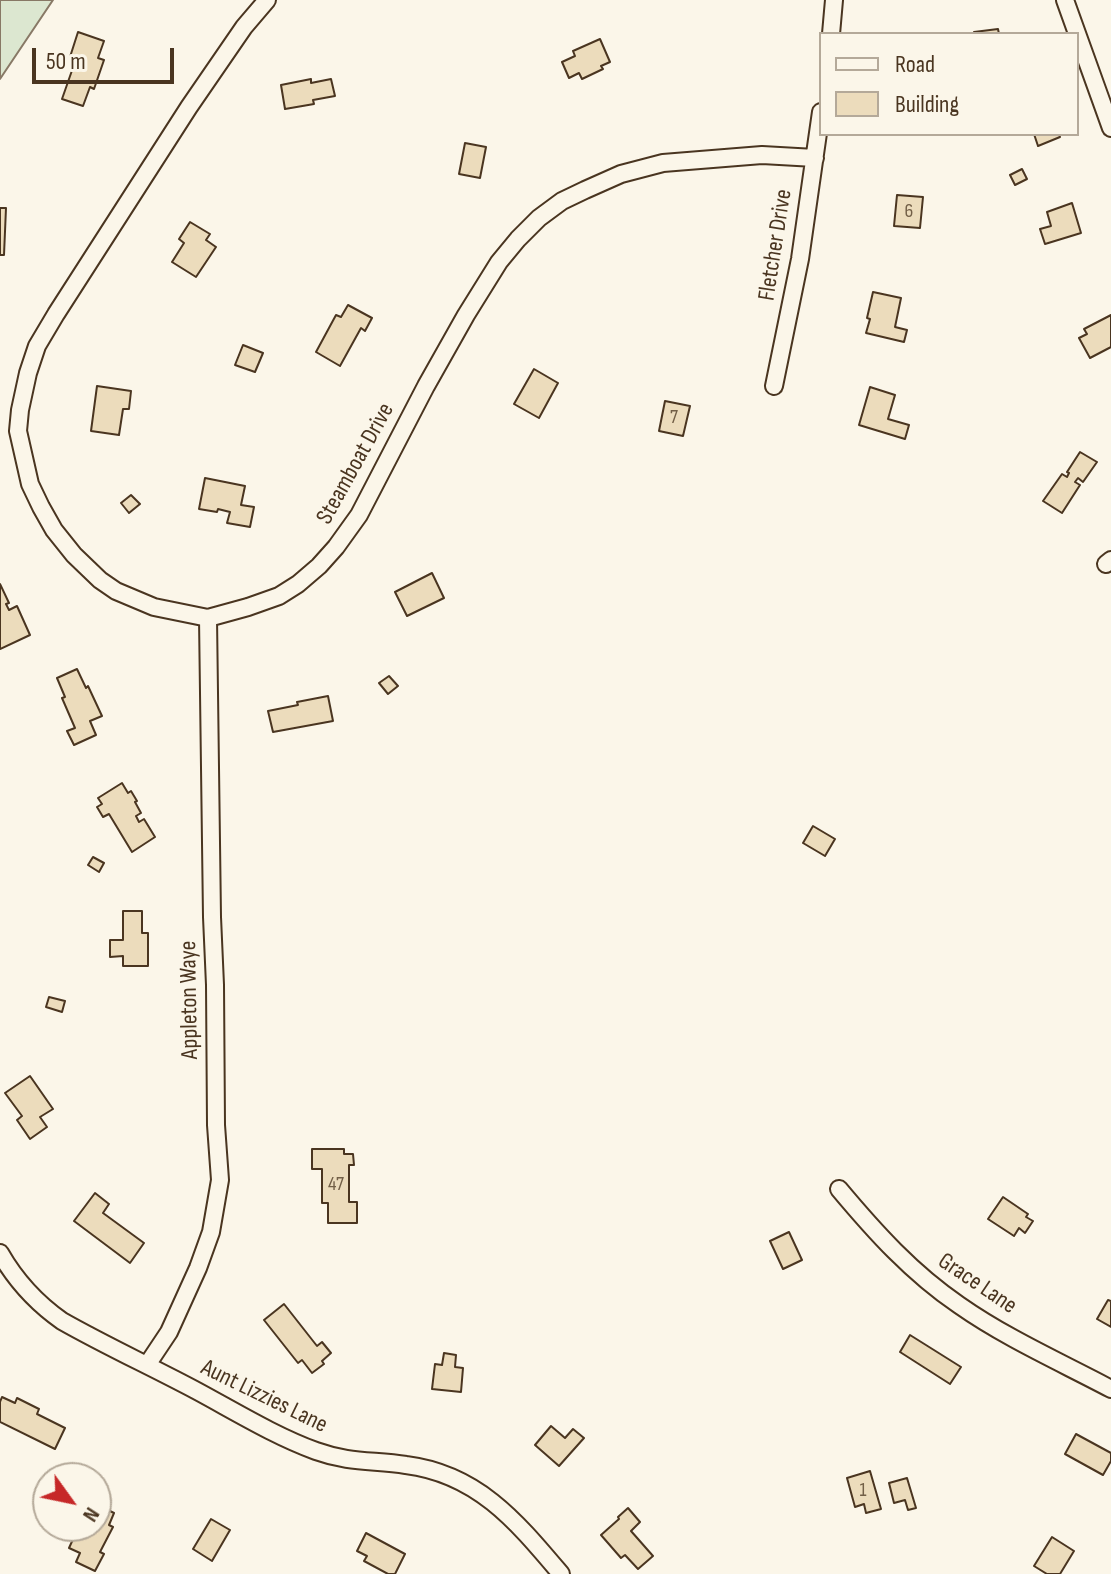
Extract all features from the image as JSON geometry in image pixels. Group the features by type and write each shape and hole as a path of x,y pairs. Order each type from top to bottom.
{"street":[{"name":"Steamboat Drive","path":"267,0 244,27 189,107 56,314 37,346 20,410 18,431 30,484 54,530 100,580 116,591 154,607 208,618 279,596 319,566 359,515 426,386 499,262 539,218 562,201 621,174 663,163 762,155 815,158"},
{"path":"831,32 834,0"},
{"path":"1065,0 1076,32"},
{"path":"1079,39 1111,128"},
{"name":"Fletcher Drive","path":"774,386 800,259 819,127"},
{"name":"Appleton Waye","path":"147,1365 169,1332 198,1268 211,1232 220,1180 215,1072 208,618"},
{"name":"Grace Lane","path":"839,1189 899,1257 957,1304 979,1319 1111,1389"},
{"name":"Aunt Lizzies Lane","path":"0,1253 12,1274 45,1309 85,1334 259,1424 315,1451 351,1461 425,1468 457,1479 494,1502 561,1574"}],"green space":[{"path":"0,0 53,0 0,79"}],"building":[{"path":"78,32 104,41 98,58 104,60 94,89 90,87 83,106 62,99 76,59 70,57"},
{"path":"600,39 610,62 582,79 579,73 569,78 562,62 575,56 573,51"},
{"path":"311,79 311,83 331,79 335,96 313,100 314,104 285,109 281,85"},
{"path":"1035,136 1060,136 1060,137 1038,146"},
{"path":"465,143 486,147 480,178 459,174"},
{"path":"1022,169 1027,179 1015,185 1010,175"},
{"path":"897,195 923,197 920,228 894,226"},
{"path":"1072,203 1081,233 1045,244 1040,229 1051,226 1047,212"},
{"path":"0,208 6,208 4,255 0,255"},
{"path":"190,222 210,234 206,240 216,247 196,277 172,262 184,243 179,239"},
{"path":"873,292 901,298 895,327 907,330 904,342 866,333"},
{"path":"348,305 372,318 365,331 361,328 340,366 316,352 336,315 341,317"},
{"path":"1111,315 1111,347 1090,358 1079,338 1087,334 1084,329"},
{"path":"243,345 263,353 255,372 235,365"},
{"path":"534,369 558,383 539,418 514,404"},
{"path":"97,386 131,391 129,409 123,409 119,435 91,431"},
{"path":"870,387 895,395 888,419 909,425 905,439 859,425"},
{"path":"665,401 690,406 683,436 659,431"},
{"path":"1080,452 1097,462 1083,482 1078,478 1075,482 1080,485 1062,513 1043,501 1062,474 1067,477"},
{"path":"205,478 245,486 241,505 254,507 250,527 227,523 230,512 199,509"},
{"path":"131,495 140,504 129,513 121,503"},
{"path":"432,573 444,598 407,616 395,592"},
{"path":"0,584 9,610 17,606 30,635 0,649"},
{"path":"77,669 102,716 90,721 96,735 74,745 67,731 75,728 57,678"},
{"path":"389,676 398,686 388,694 379,683"},
{"path":"328,696 333,721 273,732 268,711"},
{"path":"122,783 137,801 141,813 136,816 139,822 144,819 155,837 132,852 109,814 103,817 97,807 102,804 98,798"},
{"path":"813,826 835,839 825,856 803,843"},
{"path":"93,857 104,863 99,872 88,865"},
{"path":"123,911 142,911 142,933 148,933 148,966 123,966 123,956 110,957 110,940 123,940"},
{"path":"49,997 65,1001 62,1012 46,1007"},
{"path":"30,1076 53,1109 40,1117 47,1127 30,1139 17,1120 22,1116 5,1093"},
{"path":"312,1149 344,1149 344,1154 353,1154 354,1165 349,1165 349,1202 357,1202 357,1223 328,1223 328,1203 322,1203 322,1169 312,1169"},
{"path":"95,1193 109,1204 103,1213 144,1243 130,1263 74,1221"},
{"path":"1003,1197 1033,1221 1025,1233 1019,1228 1014,1236 988,1219"},
{"path":"789,1232 802,1260 783,1269 770,1241"},
{"path":"1108,1300 1111,1301 1111,1327 1097,1319"},
{"path":"284,1304 317,1346 322,1342 331,1353 322,1361 324,1364 312,1373 302,1360 298,1363 264,1320"},
{"path":"910,1335 961,1367 950,1384 900,1352"},
{"path":"444,1353 456,1355 455,1367 463,1368 461,1392 432,1389 435,1364 442,1365"},
{"path":"2,1397 15,1403 17,1398 39,1409 37,1414 65,1428 55,1449 0,1422"},
{"path":"551,1426 565,1438 573,1429 584,1438 559,1466 535,1445"},
{"path":"1076,1434 1111,1453 1111,1461 1103,1475 1065,1454"},
{"path":"870,1471 881,1509 866,1513 864,1504 855,1507 847,1478"},
{"path":"907,1478 916,1508 908,1510 905,1500 894,1503 889,1483"},
{"path":"628,1508 640,1522 631,1531 653,1556 638,1569 625,1555 621,1558 601,1535"},
{"path":"211,1519 230,1530 212,1561 193,1549"},
{"path":"366,1533 405,1554 395,1574 388,1574 364,1561 367,1556 357,1551"},
{"path":"1052,1537 1074,1551 1060,1574 1047,1574 1034,1566"},
{"path":"72,1542 105,1542 100,1552 104,1554 95,1571 76,1562 80,1553 69,1548"}]}
